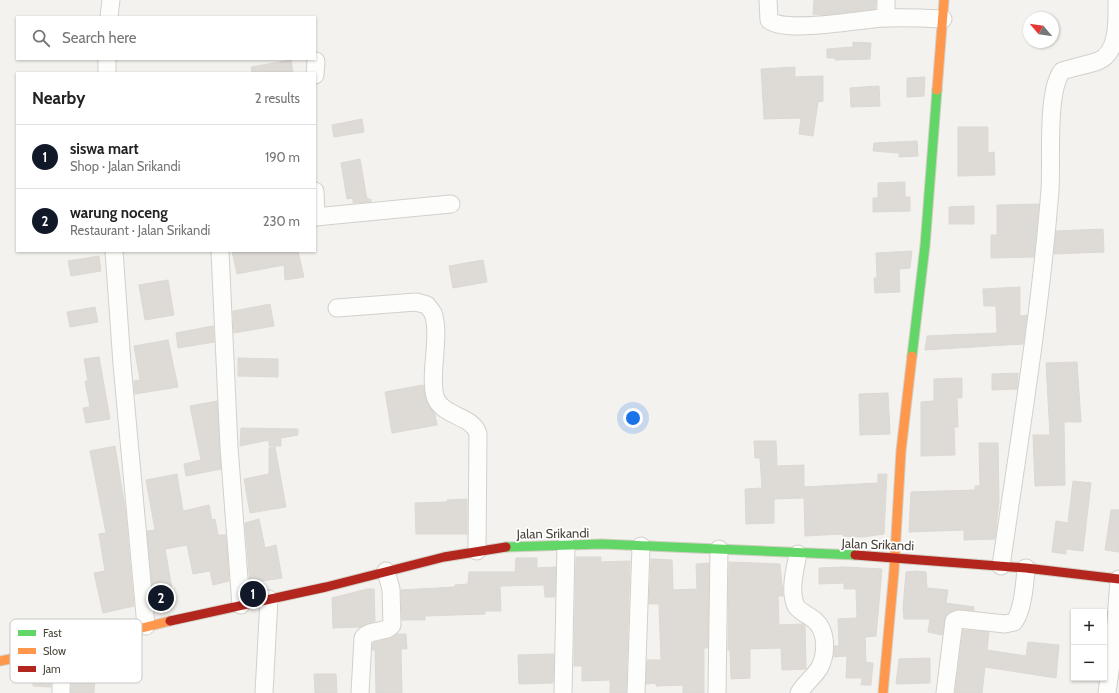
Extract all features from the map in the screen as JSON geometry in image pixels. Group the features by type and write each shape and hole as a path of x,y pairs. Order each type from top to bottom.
{"street":[{"path":"109,16 111,0"},
{"path":"768,0 769,20 779,25 819,25 886,18 944,19"},
{"path":"886,0 886,18"},
{"path":"883,693 895,557 901,451 924,254 944,19 944,0"},
{"path":"1001,566 1041,289 1051,173 1052,121 1055,84 1062,71 1100,61 1110,54 1116,39 1117,0"},
{"path":"107,60 107,72"},
{"path":"316,217 451,204"},
{"path":"114,252 122,364 146,626"},
{"path":"220,252 229,447 241,605"},
{"path":"338,308 416,302 427,305 433,313 435,396 445,409 475,427 478,434 477,551"},
{"path":"563,693 566,545"},
{"name":"Jalan Srikandi","path":"142,627 269,599 444,557 515,546 641,546 895,557 1026,568 1119,579"},
{"path":"636,693 641,546"},
{"path":"717,693 719,549"},
{"path":"798,554 794,582 794,598 800,610 823,630 824,643 820,666 799,693"},
{"path":"945,693 954,621 959,619 1005,624 1014,622 1019,614 1026,568"},
{"path":"360,693 363,638 368,634 388,629 392,625 391,590 386,571"},
{"path":"1107,693 1115,634 1119,579"},
{"path":"264,693 269,599"},
{"name":"Jalan Srikandi","path":"0,661 10,659"},
{"path":"61,683 61,693"}],"building":[{"path":"814,0 876,1 875,9 824,15 813,14"},
{"path":"853,42 871,43 870,59 835,60 835,58 827,58 827,49 853,47"},
{"path":"291,60 293,72 252,72 251,67"},
{"path":"795,67 795,77 823,76 823,101 818,102 813,136 799,134 801,118 764,119 761,69"},
{"path":"925,77 924,96 907,97 907,78"},
{"path":"879,86 880,106 851,107 850,88"},
{"path":"362,119 364,132 334,137 332,125"},
{"path":"958,127 988,127 988,153 994,152 995,175 958,176"},
{"path":"917,141 918,156 899,157 899,153 873,151 874,143"},
{"path":"360,159 367,199 371,199 371,202 353,203 353,198 347,199 341,163"},
{"path":"905,182 905,197 910,197 910,211 873,212 873,198 878,198 878,183"},
{"path":"1039,204 1034,257 991,258 991,235 997,235 997,205"},
{"path":"974,206 974,224 949,224 949,207"},
{"path":"1103,229 1104,252 1054,254 1056,231"},
{"path":"912,251 910,268 899,269 900,292 875,293 874,278 877,278 876,253"},
{"path":"232,252 298,252 304,277 285,280 284,265 237,274"},
{"path":"99,256 101,271 71,276 68,261"},
{"path":"483,260 487,282 453,288 449,266"},
{"path":"168,280 174,315 145,320 139,285"},
{"path":"1020,287 1020,316 1027,315 1023,344 925,350 927,336 997,333 996,306 984,306 983,289"},
{"path":"270,304 274,326 234,333 233,311"},
{"path":"95,307 98,322 70,327 67,312"},
{"path":"213,326 214,342 178,348 176,333"},
{"path":"168,340 178,387 135,394 134,381 140,380 134,346"},
{"path":"99,357 110,419 86,423 83,408 90,407 85,381 88,381 84,359"},
{"path":"238,358 278,359 278,377 238,376"},
{"path":"1077,362 1081,422 1064,422 1065,485 1035,486 1033,435 1050,435 1046,363"},
{"path":"1018,373 1017,389 992,390 992,374"},
{"path":"962,378 962,398 957,398 958,427 954,427 955,455 921,456 921,402 934,401 934,379"},
{"path":"423,385 426,400 435,414 437,425 392,433 385,392"},
{"path":"888,393 890,434 860,435 859,394"},
{"path":"217,401 221,469 186,476 184,464 201,460 190,406"},
{"path":"241,428 298,429 298,435 281,438 281,446 269,446 269,440 240,446"},
{"path":"754,441 776,441 777,466 804,465 804,487 878,483 878,474 887,474 884,534 862,537 843,536 843,534 805,536 804,498 774,499 774,523 746,524 745,489 762,488 760,458 755,458"},
{"path":"979,443 998,443 999,501 995,539 964,540 964,530 909,532 911,492 975,490 975,486 980,486"},
{"path":"115,446 125,508 134,606 103,613 94,573 105,571 99,534 106,533 90,451"},
{"path":"275,447 286,507 250,513 244,479 269,474 269,448"},
{"path":"177,474 183,511 209,505 212,520 215,519 218,535 226,535 229,581 213,585 210,571 193,574 187,545 165,549 174,600 154,604 147,531 155,530 146,480"},
{"path":"1073,481 1091,483 1083,551 1066,549 1066,554 1052,552 1056,521 1068,523"},
{"path":"467,499 467,534 416,534 415,503 447,502 447,500"},
{"path":"1111,510 1119,510 1119,552 1105,550"},
{"path":"259,519 265,548 276,545 282,578 250,583 245,523"},
{"path":"576,557 601,557 601,562 630,561 626,693 610,693 610,680 582,681 582,666 574,666"},
{"path":"516,558 537,558 537,568 556,567 555,597 545,597 544,585 500,586 501,611 485,611 485,614 425,616 425,620 402,620 401,590 455,587 455,585 468,584 469,572 515,572"},
{"path":"651,559 672,560 673,590 697,589 696,564 709,563 708,648 704,648 704,693 683,693 683,685 656,686 656,683 646,684 647,660 661,660 659,604 649,604"},
{"path":"729,562 780,564 783,596 778,596 779,625 802,624 805,626 806,669 782,670 781,648 750,649 750,678 731,679 730,650 728,650"},
{"path":"844,567 882,569 876,636 865,637 866,662 873,663 871,685 861,685 862,678 846,678 847,656 834,657 834,646 839,646 838,619 857,618 856,589 844,589 844,583 819,584 819,568"},
{"path":"906,572 926,572 927,588 948,590 946,603 974,607 974,611 956,610 946,615 942,635 928,632 930,619 904,619 903,609"},
{"path":"367,589 374,589 375,621 360,627 333,628 332,598"},
{"path":"963,630 989,632 987,650 1026,656 1028,642 1059,645 1056,678 985,667 982,693 955,693"},
{"path":"397,634 406,634 407,649 401,649 402,693 376,693 375,650 372,650 373,643 389,639"},
{"path":"554,654 553,683 519,684 518,655"},
{"path":"930,658 930,683 896,684 899,659"},
{"path":"314,674 336,674 337,693 315,693"},
{"path":"33,683 51,683 51,687 33,686"},
{"path":"71,683 95,683 94,693 71,693"}],"traffic: fast":[{"path":"912,356 925,246 937,90"},
{"path":"506,547 602,544 855,555"}],"traffic: slow":[{"path":"937,90 944,0"},
{"path":"883,693 894,571 901,451 912,356"},
{"path":"142,628 170,621"},
{"path":"0,661 10,659"}],"traffic: jam":[{"path":"170,621 326,587 444,557 506,547"},
{"path":"855,555 1026,568 1119,579"}],"place":[{"name":"siswa mart","path":"253,594"},
{"name":"warung noceng","path":"161,598"}]}
